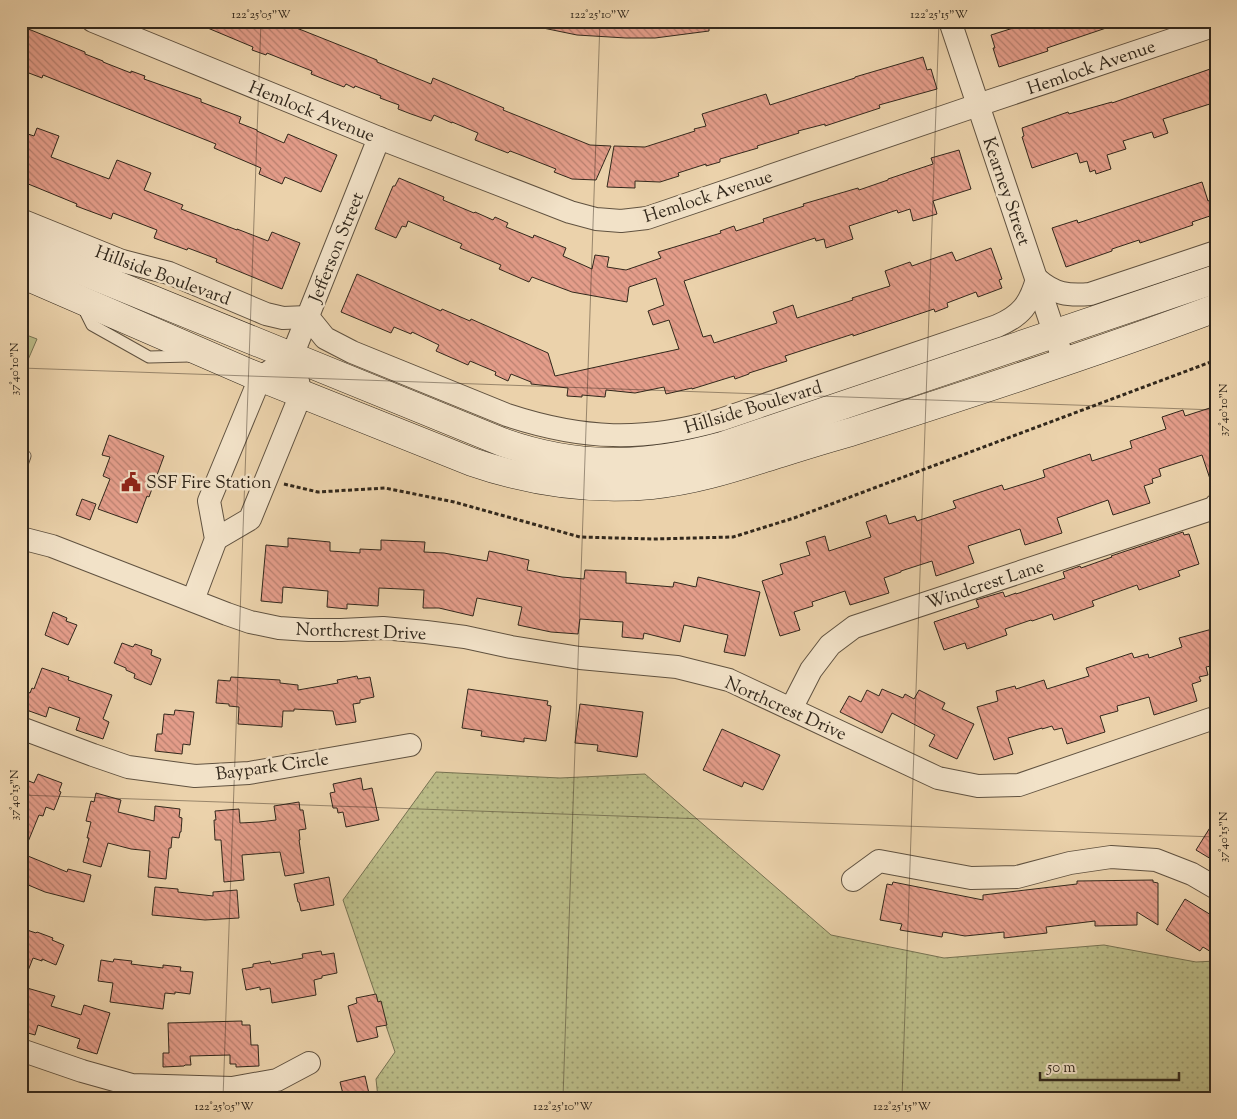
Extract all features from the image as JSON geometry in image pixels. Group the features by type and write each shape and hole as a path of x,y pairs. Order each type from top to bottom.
{"main road":[{"name":"Hillside Boulevard","path":"21,246 521,449 561,458 622,462 661,459 702,452 722,446 1216,279"},
{"path":"21,274 205,355 462,459 511,474 543,481 589,486 630,486 671,482 729,470 1064,362 1216,308"}],"street":[{"name":"Hemlock Avenue","path":"93,21 379,138 570,212 596,219 621,221 647,218 1216,25"},
{"name":"Kearney Street","path":"950,21 1064,362"},
{"name":"Jefferson Street","path":"292,356 379,138"},
{"name":"Hillside Boulevard","path":"21,220 122,261 169,273 266,314 283,318 308,317 325,338 352,352 507,415 575,432 615,435 647,435 720,420 997,326 1022,311 1031,296 1036,279"},
{"path":"1036,279 1060,293 1069,295 1090,294 1216,252"},
{"path":"194,600 216,539 209,501 260,378 292,356 300,394 250,519 216,539"},
{"name":"Windcrest Lane","path":"791,709 811,670 830,645 854,627 1216,506"},
{"name":"Northcrest Drive","path":"21,538 52,546 227,614 250,622 279,628 341,630 383,628 417,631 466,637 511,647 580,658 677,667 730,680 938,778 978,786 1019,785 1211,718 1216,718"},
{"name":"Baypark Circle","path":"21,728 128,767 195,776 249,773 410,745"},
{"path":"853,880 879,861 971,878 1017,877 1070,863 1111,857 1156,860 1192,874 1216,888"},
{"path":"21,1050 82,1072 132,1085 232,1088 277,1080 309,1062"}],"lane":[{"path":"21,454 25,456 21,467"}],"green space":[{"path":"21,333 37,339 21,376"},
{"path":"436,772 560,778 645,774 831,935 944,958 1104,945 1196,962 1216,961 1216,1098 378,1098 376,1079 395,1052 343,900"}],"building":[{"path":"191,21 279,21 431,84 433,78 504,108 503,110 590,145 611,146 596,180 572,179 554,172 556,169 475,140 478,133 452,122 434,115 431,121 398,109 399,105 380,98 381,96 355,86 354,88 346,84 344,87 311,74 312,71 267,53 266,55 252,50 253,47"},
{"path":"544,21 709,21 709,31 655,38 626,38 577,35 543,28"},
{"path":"1025,21 1118,21 1118,24 1047,48 1048,51 999,67 991,35 1026,24"},
{"path":"21,26 85,52 85,54 103,62 131,73 131,71 145,76 144,79 201,99 201,102 241,117 239,123 284,143 288,134 337,155 321,192 285,177 282,184 259,174 261,168 214,148 216,144 43,75 42,78 21,70"},
{"path":"923,57 927,70 931,69 937,89 879,105 880,108 825,126 825,124 798,131 799,133 720,159 720,162 706,166 706,164 678,173 679,176 660,182 635,181 635,188 607,187 614,146 645,147 706,126 702,114 766,94 770,105"},
{"path":"1216,67 1216,102 1163,119 1168,133 1154,138 1152,132 1123,141 1126,149 1107,155 1111,169 1096,174 1095,170 1090,172 1087,161 1080,163 1077,153 1032,168 1022,137 1024,136 1022,128 1068,112 1069,114 1112,103"},
{"path":"37,128 59,136 51,157 109,179 117,160 151,173 144,190 183,205 181,209 268,241 272,232 300,243 282,289 216,262 217,259 154,238 157,230 113,213 111,219 76,206 77,204 21,181 21,139 25,140 28,134 34,136"},
{"path":"959,150 971,189 933,201 937,214 913,221 910,209 898,213 897,210 849,226 853,239 826,248 824,239 816,241 815,238 684,281 703,337 711,335 714,343 777,323 773,312 793,305 797,318 890,286 885,271 910,262 912,266 952,252 956,261 991,248 1002,279 999,280 1002,288 978,297 976,292 947,303 948,307 935,312 934,309 785,356 787,361 735,379 734,376 692,389 666,394 664,387 635,393 606,390 605,397 567,396 568,388 531,384 531,382 511,374 508,381 495,375 496,372 470,361 468,365 436,351 439,345 412,332 411,334 394,327 391,333 341,312 357,274 441,311 442,309 470,321 471,319 548,353 555,376 679,349 669,320 653,325 648,311 664,305 656,278 629,287 627,302 572,292 532,277 529,282 499,269 501,265 460,248 462,244 408,221 406,227 402,226 396,238 375,229 393,186 395,186 399,178 444,197 443,200 474,213 493,220 495,217 508,223 506,227 533,238 534,235 566,248 563,256 592,269 595,255 609,257 607,267 626,270 661,258 658,252 721,233 720,231 734,226 736,231 764,222 763,219 804,206 803,204 858,188 859,190 933,164 931,158"},
{"path":"1202,182 1208,201 1216,198 1216,214 1192,222 1193,225 1140,243 1139,240 1066,267 1052,228 1077,220 1078,223"},
{"path":"1216,406 1216,488 1213,488 1202,455 1159,469 1161,476 1152,479 1153,483 1144,486 1150,503 1113,515 1108,500 1057,518 1062,533 1025,545 1020,529 968,546 974,563 936,576 932,561 884,578 889,593 850,605 845,591 812,602 813,606 794,612 800,630 780,636 762,581 783,574 780,564 810,555 806,542 825,536 829,551 871,537 866,522 886,515 889,524 915,516 917,521 956,508 953,501 1002,485 1004,490 1045,477 1043,470 1090,454 1092,461 1132,448 1130,441 1166,429 1162,417 1183,410 1185,416"},
{"name":"SSF Fire Station","path":"109,435 164,456 137,523 98,509 110,479 103,476 110,457 102,455"},
{"path":"82,499 96,504 90,520 76,515"},
{"path":"1183,532 1184,535 1189,534 1199,564 1178,571 1180,576 1139,590 1137,585 1092,601 1094,606 1054,620 1052,614 1031,620 1005,629 1007,635 967,649 965,643 944,650 934,622 979,607 976,600 1003,592 1005,597 1065,578 1063,572 1080,566 1081,568"},
{"path":"288,538 330,542 330,551 360,553 360,549 381,550 381,540 425,542 424,552 444,553 487,561 489,551 529,560 527,570 562,577 584,579 585,570 626,572 626,583 673,587 674,582 696,587 698,577 760,592 745,656 724,652 728,635 684,625 680,642 644,633 643,639 622,637 623,622 580,619 578,634 551,632 518,625 522,607 477,598 473,616 439,608 423,608 424,590 379,588 378,606 347,604 347,609 327,607 328,591 283,587 282,603 261,601 266,545 288,547"},
{"path":"53,612 67,618 66,621 77,625 68,645 45,635"},
{"path":"1216,628 1216,665 1206,667 1208,675 1199,677 1201,681 1192,684 1197,701 1154,715 1149,697 1117,706 1118,711 1100,716 1105,732 1067,744 1062,728 1054,730 1052,726 1042,728 1008,738 1013,754 994,760 977,707 998,701 996,691 1015,686 1016,689 1044,680 1047,689 1089,676 1086,668 1132,653 1134,658 1148,654 1149,658 1182,647 1179,638"},
{"path":"122,643 133,647 135,644 152,650 151,655 161,659 151,685 134,678 135,674 114,663"},
{"path":"42,668 69,677 68,680 112,695 103,719 109,722 103,739 76,730 80,718 49,707 46,717 21,708 21,700 25,691 30,693 32,688 34,689"},
{"path":"357,676 358,679 370,677 374,697 360,700 360,703 353,704 356,722 336,725 333,711 294,709 294,711 283,711 282,727 238,724 239,707 216,703 218,680 230,681 231,677 280,680 280,683 298,685 298,690 338,683 337,680"},
{"path":"468,689 548,701 547,705 551,706 546,741 524,738 524,742 481,736 482,731 462,728"},
{"path":"882,689 903,698 905,694 914,699 919,690 945,703 942,709 974,724 957,759 929,746 935,735 892,713 882,733 840,712 849,696 861,702 867,690 879,696"},
{"path":"580,704 643,712 637,757 597,751 598,745 575,743"},
{"path":"175,710 194,712 190,745 183,744 182,754 155,751 157,734 162,734 164,714 174,715"},
{"path":"722,729 780,755 763,790 744,782 742,787 703,770"},
{"path":"38,774 62,783 59,791 61,792 54,810 46,807 43,816 39,815 23,854 67,872 68,869 91,875 84,902 45,892 21,882 21,778 34,783"},
{"path":"361,778 363,790 372,788 379,820 346,827 343,812 338,813 337,808 333,808 330,793 335,792 333,784"},
{"path":"96,793 121,800 118,812 154,821 155,806 180,809 179,817 182,818 181,832 179,838 172,837 166,879 148,877 150,851 131,849 108,843 101,867 83,862 91,822 86,821 91,801 94,802"},
{"path":"299,802 300,810 303,810 306,829 299,830 304,873 285,876 280,852 242,855 244,880 224,882 221,840 215,840 215,811 239,809 240,823 259,822 276,820 274,806"},
{"path":"1216,818 1216,862 1196,850"},
{"path":"329,877 334,905 301,911 294,884"},
{"path":"1153,880 1153,882 1158,883 1158,925 1137,912 1137,925 1095,926 1095,921 1046,927 1047,933 1004,938 1004,932 965,936 943,932 942,937 900,930 902,924 880,920 887,884 892,885 893,882 983,900 983,895 1077,884 1077,881"},
{"path":"155,887 178,889 178,892 213,896 213,892 237,890 239,918 205,920 152,915"},
{"path":"1185,899 1216,918 1216,955 1203,947 1200,951 1166,930"},
{"path":"24,929 53,938 52,940 64,945 56,965 42,959 42,961 33,958 21,986 21,937"},
{"path":"321,951 322,955 334,953 337,973 314,980 316,995 272,1003 270,988 260,990 260,987 246,990 242,969 253,967 253,964 270,961 271,964 303,958 302,954"},
{"path":"114,959 132,961 131,964 163,968 163,965 181,967 180,971 193,972 190,994 165,993 163,1009 110,1002 113,983 98,981 101,960 113,962"},
{"path":"27,988 55,996 51,1006 81,1015 84,1005 110,1013 97,1054 77,1048 80,1039 38,1025 35,1035 21,1031 21,1006"},
{"path":"376,994 378,1002 381,1001 387,1025 376,1027 378,1037 357,1042 348,1006 357,1003 356,998"},
{"path":"242,1021 242,1025 250,1025 251,1045 258,1045 259,1066 236,1067 236,1064 230,1064 230,1055 190,1056 191,1065 163,1067 163,1053 169,1053 168,1023"},
{"path":"365,1076 370,1098 344,1098 340,1082"}],"place":[{"name":"SSF Fire Station","path":"131,482"}]}
